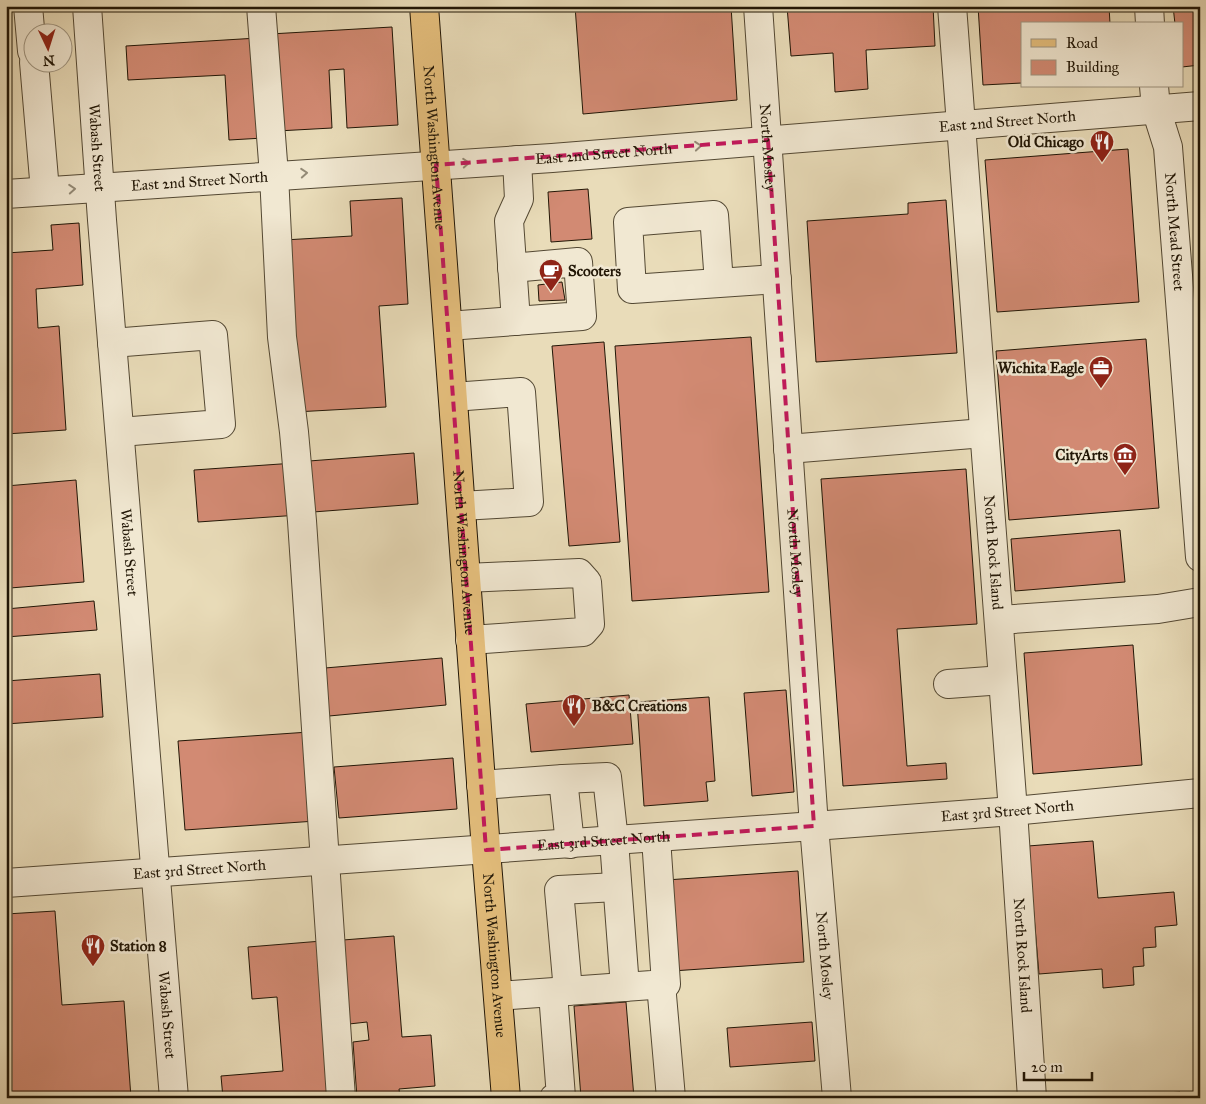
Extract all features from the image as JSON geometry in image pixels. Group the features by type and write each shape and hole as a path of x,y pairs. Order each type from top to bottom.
{"main road":[{"name":"North Washington Avenue","path":"424,6 470,640 506,1098"}],"street":[{"path":"28,6 29,22"},
{"name":"Wabash Street","path":"87,6 112,342 174,1098"},
{"path":"261,6 274,175 282,337 299,480 341,1098"},
{"name":"North Mosley","path":"758,6 814,826 837,1098"},
{"name":"North Rock Island","path":"952,6 1013,811 1032,1098"},
{"path":"1149,6 1150,22"},
{"path":"35,72 45,190"},
{"name":"East 2nd Street North","path":"6,194 100,186 517,160 961,125 1155,98 1200,106"},
{"name":"North Mead Street","path":"1155,98 1168,147 1197,478 1200,557"},
{"path":"516,321 509,221 519,199 517,160"},
{"path":"448,326 582,316 578,262 512,268"},
{"path":"719,283 777,279"},
{"path":"112,342 213,335 221,424 120,432"},
{"path":"453,396 522,392 529,502 461,506"},
{"path":"788,449 984,433"},
{"path":"466,578 578,573 587,582 589,607 590,624 583,632 470,640"},
{"path":"999,620 1158,609 1200,602"},
{"path":"948,684 1003,680"},
{"path":"481,785 607,777 614,841 625,987"},
{"path":"563,779 570,844"},
{"name":"East 3rd Street North","path":"6,883 656,838 1013,811 1200,793"},
{"path":"498,996 666,984 656,838"},
{"path":"554,1098 561,1097 559,890 617,887"},
{"path":"661,984 671,1098"}],"highlighted area":[{"path":"768,140 814,826 486,850 436,165"}],"building":[{"path":"575,6 731,6 737,100 583,114"},
{"path":"787,6 933,6 935,46 866,50 868,89 835,92 833,53 791,56"},
{"path":"978,6 1109,6 1110,22 1021,22 1021,83 983,85"},
{"path":"1173,6 1200,6 1200,65 1184,67 1184,22 1175,22"},
{"path":"392,27 398,125 347,128 344,69 329,70 332,128 277,131 270,34"},
{"path":"258,38 264,138 229,140 225,75 128,80 126,46"},
{"path":"1128,149 1139,302 997,312 985,160"},
{"path":"588,189 592,239 551,242 548,192"},
{"path":"402,198 408,304 379,306 386,407 295,412 284,240 352,236 350,201"},
{"path":"946,200 957,353 816,362 807,221 908,214 908,203"},
{"path":"79,223 83,285 36,289 38,328 59,326 66,430 6,434 6,253 53,250 51,225"},
{"name":"Scooters","path":"562,282 565,300 539,301 538,285"},
{"path":"751,337 769,592 632,601 615,346"},
{"path":"1146,339 1159,508 1009,520 996,351"},
{"path":"604,342 620,542 569,546 552,346"},
{"path":"414,453 418,504 313,512 309,461"},
{"path":"295,463 299,515 198,522 194,470"},
{"path":"966,469 977,624 897,629 907,766 946,763 947,779 843,786 821,479"},
{"path":"76,480 84,582 10,588 6,537 6,486"},
{"path":"1120,530 1125,582 1015,591 1011,539"},
{"path":"94,601 97,630 6,637 6,609"},
{"path":"1133,645 1142,765 1033,774 1024,653"},
{"path":"442,658 446,705 329,716 325,668"},
{"path":"100,674 103,717 6,724 6,681"},
{"path":"786,690 794,792 752,796 744,693"},
{"path":"629,695 633,744 531,752 526,704"},
{"path":"709,697 715,781 706,782 708,801 644,806 637,702"},
{"path":"309,732 316,821 185,830 178,741"},
{"path":"453,758 457,809 339,818 334,767"},
{"path":"1093,841 1098,898 1174,892 1177,925 1155,927 1156,947 1143,948 1144,966 1133,967 1134,985 1103,988 1102,969 1039,974 1028,846"},
{"path":"798,871 804,962 672,971 666,880"},
{"path":"55,911 62,1005 124,1001 131,1098 6,1098 6,914"},
{"path":"394,936 402,1037 431,1035 435,1086 399,1089 400,1098 357,1098 353,1042 369,1040 367,1022 349,1024 343,940"},
{"path":"322,941 334,1098 223,1098 221,1076 283,1071 277,997 252,999 248,947"},
{"path":"626,1002 634,1098 581,1098 574,1006"},
{"path":"812,1022 815,1061 730,1067 727,1028"},
{"path":"1180,1092 1180,1098 1155,1098 1155,1094"}],"place":[{"name":"Old Chicago","path":"1102,163"},
{"name":"Scooters","path":"551,292"},
{"name":"Wichita Eagle","path":"1101,389"},
{"name":"CityArts","path":"1125,476"},
{"name":"B&C Creations","path":"574,727"},
{"name":"Station 8","path":"93,967"}]}
